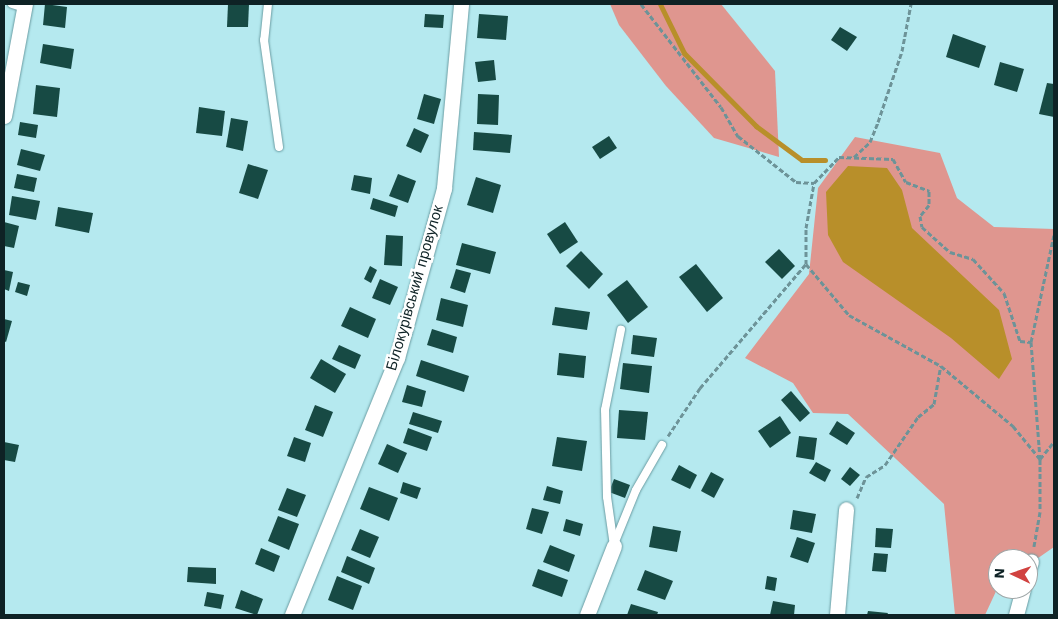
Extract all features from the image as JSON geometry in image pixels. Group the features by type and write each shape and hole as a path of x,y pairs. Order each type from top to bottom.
{"street":[{"name":"Білокурівський провулок","path":"292,615 397,358 444,188 460,4"},
{"path":"4,116 21,5"},
{"path":"838,615 846,509"},
{"path":"587,615 614,546"},
{"path":"1016,615 1020,599"}],"lane":[{"path":"268,4 264,40 279,147"},
{"path":"614,546 607,497 605,410 621,330"},
{"path":"614,546 636,490 662,445"}],"path":[{"path":"641,4 721,107 738,136 796,182 814,183"},
{"path":"853,158 870,142 878,122 902,51 911,4"},
{"path":"1031,342 1020,341 1004,293 973,258 950,252 922,227 920,216 929,205 929,191 906,182 893,159 839,157 814,183 806,228 806,264 849,315 941,366 1013,426 1040,459"},
{"path":"1033,549 1040,512 1040,459 1031,342 1054,236"},
{"path":"662,445 700,388 806,264"},
{"path":"846,509 861,494 866,477 885,465 918,417 934,404 941,366"},
{"path":"1040,459 1054,442"}],"shaded area":[{"path":"610,4 721,4 775,71 779,157 714,138 666,86 619,25"},
{"path":"855,137 940,153 957,198 994,227 1054,229 1054,547 1038,558 1038,549 988,549 988,599 992,599 985,615 955,615 944,504 848,414 813,413 793,383 745,358 809,274 818,188"},
{"path":"848,166 887,168 902,190 912,228 999,310 1012,359 999,379 951,338 843,262 828,235 826,192"}],"building":[{"path":"45,4 67,7 65,28 43,25"},
{"path":"228,4 249,4 248,27 227,27"},
{"path":"425,14 444,15 443,28 424,27"},
{"path":"479,14 508,16 506,40 477,38"},
{"path":"840,27 857,37 847,51 831,40"},
{"path":"953,34 986,46 979,68 946,57"},
{"path":"43,44 74,49 71,69 40,63"},
{"path":"494,60 496,80 478,82 475,62"},
{"path":"1000,62 1024,69 1017,92 994,85"},
{"path":"1047,83 1054,84 1054,117 1039,114"},
{"path":"36,85 60,88 57,117 33,114"},
{"path":"424,94 441,99 434,124 417,119"},
{"path":"478,94 499,95 498,125 477,124"},
{"path":"199,107 225,111 222,136 196,133"},
{"path":"231,118 248,121 243,151 226,147"},
{"path":"20,122 38,125 36,138 18,135"},
{"path":"414,128 429,135 421,153 406,146"},
{"path":"474,132 512,135 510,153 473,150"},
{"path":"609,136 617,148 600,159 592,147"},
{"path":"21,149 45,155 40,171 17,165"},
{"path":"248,164 268,170 258,199 239,193"},
{"path":"17,174 37,178 34,192 14,188"},
{"path":"398,174 416,181 408,203 389,196"},
{"path":"354,175 372,178 370,194 351,190"},
{"path":"476,177 501,185 493,213 467,205"},
{"path":"12,196 40,201 36,220 9,215"},
{"path":"373,198 398,206 395,217 370,209"},
{"path":"58,207 93,213 89,233 55,226"},
{"path":"4,222 19,226 14,248 4,246"},
{"path":"565,222 578,242 560,254 547,234"},
{"path":"386,235 403,236 402,266 384,265"},
{"path":"462,243 496,252 490,274 456,265"},
{"path":"779,249 795,266 782,279 765,262"},
{"path":"581,251 603,274 589,289 566,266"},
{"path":"696,264 723,298 707,312 679,277"},
{"path":"370,266 377,270 371,283 364,279"},
{"path":"456,269 471,273 465,293 450,288"},
{"path":"4,270 13,272 9,291 4,289"},
{"path":"380,279 398,287 390,305 372,298"},
{"path":"627,280 648,307 628,323 607,295"},
{"path":"18,282 30,285 27,296 15,292"},
{"path":"441,298 468,305 463,327 436,320"},
{"path":"350,307 376,319 368,338 341,326"},
{"path":"555,307 590,312 587,330 552,325"},
{"path":"4,319 12,321 6,342 4,341"},
{"path":"432,329 457,337 453,353 427,345"},
{"path":"633,335 657,338 654,357 631,354"},
{"path":"339,345 361,355 355,369 332,359"},
{"path":"559,353 586,356 584,378 557,375"},
{"path":"321,359 346,374 335,393 310,378"},
{"path":"421,360 469,376 464,392 416,376"},
{"path":"623,363 652,366 649,393 620,389"},
{"path":"407,385 426,391 422,407 402,402"},
{"path":"791,391 810,413 800,422 781,400"},
{"path":"315,405 333,412 323,437 305,430"},
{"path":"619,410 648,412 645,440 617,438"},
{"path":"413,412 442,421 438,433 409,424"},
{"path":"780,416 791,433 770,448 758,431"},
{"path":"837,421 855,433 847,445 829,434"},
{"path":"408,428 432,437 427,451 403,443"},
{"path":"799,436 817,438 814,460 796,457"},
{"path":"294,437 311,443 305,462 287,456"},
{"path":"557,437 587,441 582,471 552,466"},
{"path":"4,442 19,445 15,462 4,460"},
{"path":"387,444 407,453 398,473 378,464"},
{"path":"816,462 831,470 825,482 809,473"},
{"path":"679,465 697,475 690,489 671,480"},
{"path":"850,467 860,475 850,486 841,479"},
{"path":"711,472 724,479 714,498 701,491"},
{"path":"614,479 630,485 625,498 609,492"},
{"path":"403,482 421,488 417,499 400,493"},
{"path":"547,486 563,491 560,504 543,500"},
{"path":"369,487 398,498 389,521 360,509"},
{"path":"287,488 306,495 297,517 278,510"},
{"path":"532,508 549,512 542,534 526,529"},
{"path":"793,510 816,514 812,533 790,529"},
{"path":"278,516 299,524 289,550 268,541"},
{"path":"566,519 583,524 580,536 563,531"},
{"path":"653,526 681,531 677,552 649,547"},
{"path":"876,528 893,529 891,548 875,547"},
{"path":"360,529 379,537 370,558 351,550"},
{"path":"797,537 815,543 808,563 790,557"},
{"path":"550,545 575,555 569,572 543,562"},
{"path":"261,548 280,556 274,572 255,564"},
{"path":"874,553 888,554 886,572 872,571"},
{"path":"347,556 375,568 369,584 341,572"},
{"path":"188,567 216,568 216,584 187,582"},
{"path":"538,569 568,580 562,597 532,586"},
{"path":"645,570 673,581 665,600 637,590"},
{"path":"337,576 362,586 353,610 328,600"},
{"path":"767,576 777,578 775,591 765,589"},
{"path":"241,590 263,599 257,615 235,608"},
{"path":"207,592 224,595 221,609 204,606"},
{"path":"773,601 795,605 794,615 770,615"},
{"path":"631,604 658,612 657,615 627,615"},
{"path":"868,611 888,613 887,615 867,615"}],"waterway":[{"path":"660,4 684,53 756,126 802,160 825,160"}]}
